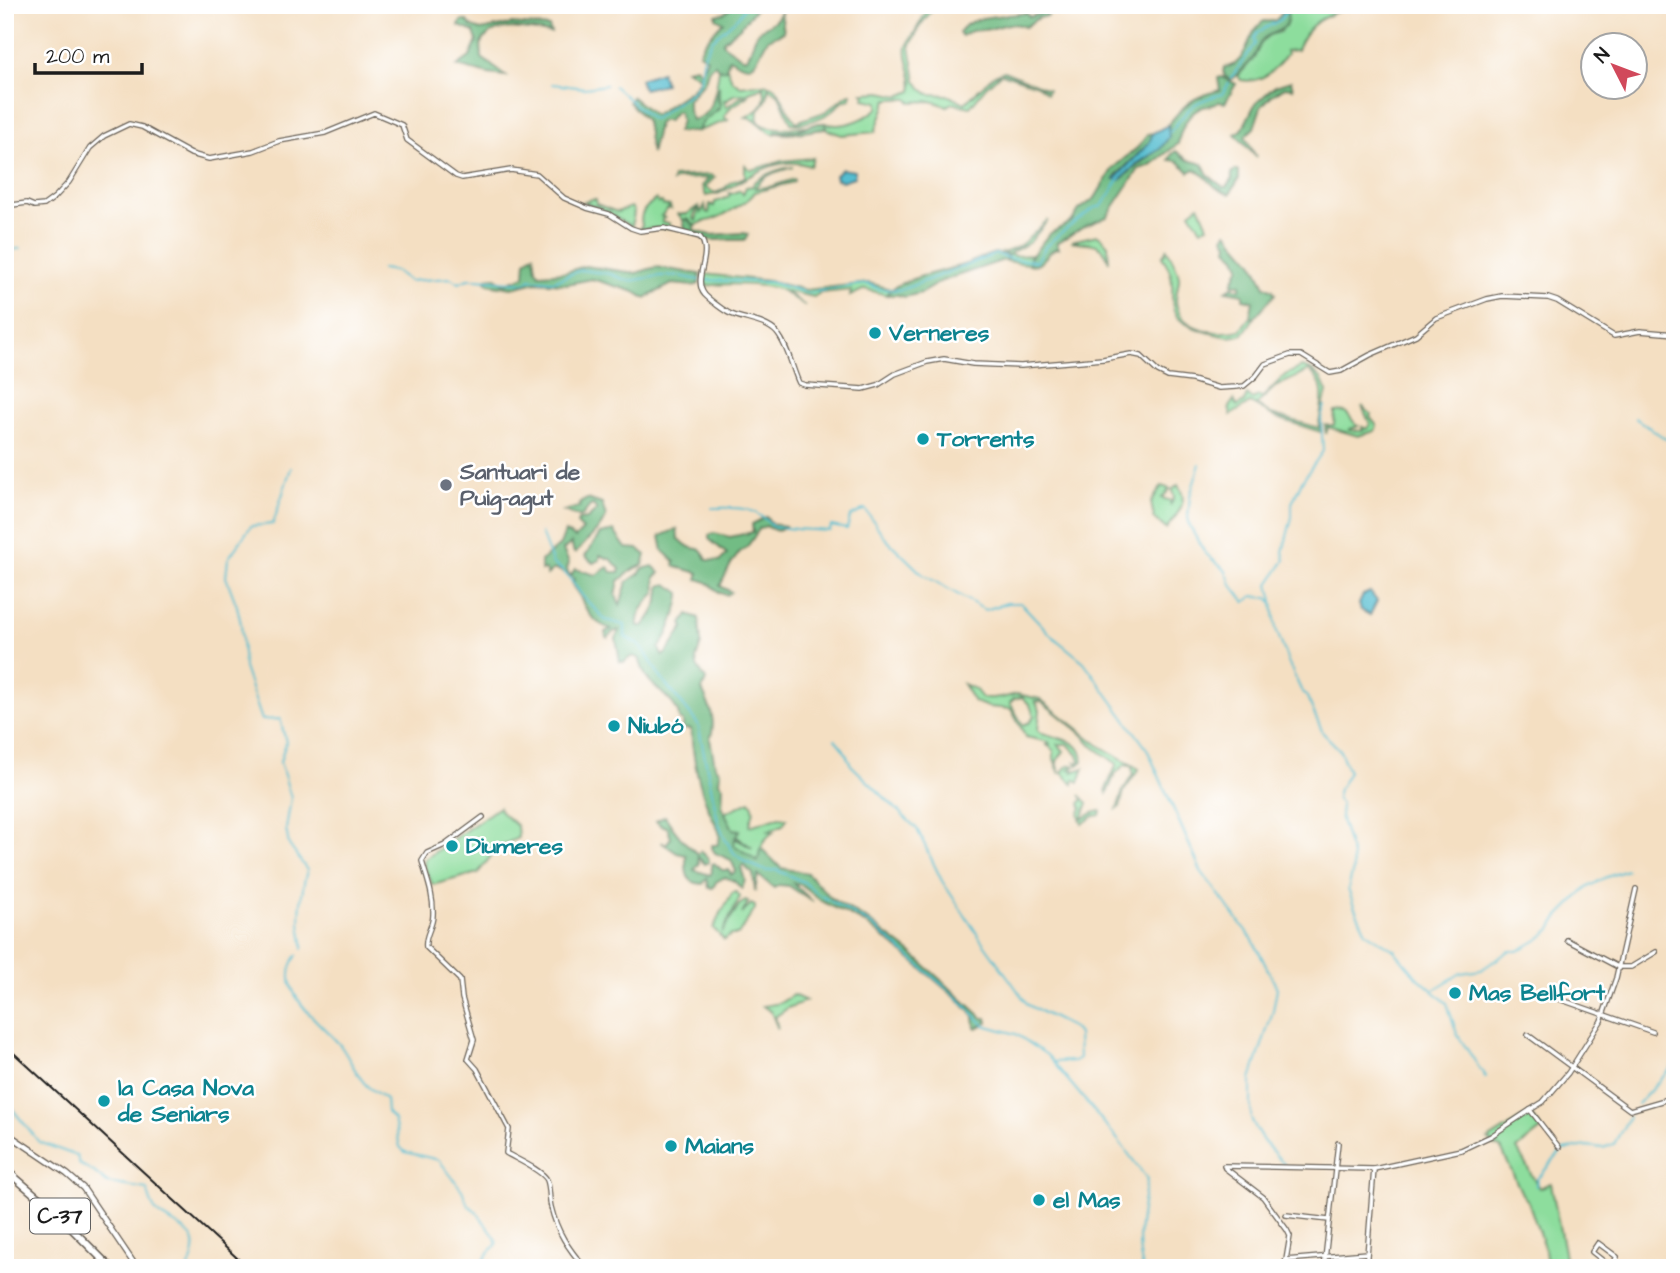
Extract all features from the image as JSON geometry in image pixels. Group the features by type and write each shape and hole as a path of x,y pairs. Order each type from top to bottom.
{"highway":[{"name":"C-37","path":"5,1169 54,1210 111,1268"}],"street":[{"path":"5,206 44,205 69,182 90,148 104,136 129,124 142,127 191,155 209,159 253,151 279,141 325,133 374,113 402,125 407,140 461,178 511,170 537,174 564,198 609,214 631,228 640,231 664,228 701,237 706,256 701,272 701,288 705,295 723,311 767,326 776,333 782,341 799,383 805,385 863,388 878,384 895,373 944,359 973,364 1021,366 1131,354 1141,356 1158,372 1168,377 1192,380 1219,388 1244,386 1265,364 1290,355 1301,355 1330,373 1341,372 1370,355 1416,335 1436,318 1502,296 1548,298 1557,301 1614,336 1640,331 1675,334"},
{"path":"483,817 445,845 427,853 422,861 429,879 433,917 425,940 426,947 460,980 462,998 474,1040 468,1059 477,1069 509,1129 506,1153 538,1172 547,1181 550,1205 559,1233 584,1268"},
{"path":"1281,1268 1286,1260 1290,1236 1287,1230 1262,1197 1224,1166 1374,1169 1461,1150 1483,1140 1542,1102 1572,1067 1603,1015 1618,967 1636,889"},
{"path":"1567,940 1618,967 1631,967 1656,952"},
{"path":"1542,993 1653,1032"},
{"path":"1528,1035 1630,1110 1675,1097"},
{"path":"1530,1110 1559,1146"},
{"path":"5,1132 83,1188 137,1268"},
{"path":"1324,1268 1338,1143"},
{"path":"1366,1268 1374,1169"},
{"path":"1286,1215 1329,1220"},
{"path":"1598,1243 1617,1257 1611,1267 1592,1252 1598,1243"},
{"path":"1286,1260 1367,1252"}],"green space":[{"path":"734,5 759,5 740,27 723,41 723,44 743,58 747,58 759,31 774,21 781,12 784,32 768,39 754,64 750,66 729,58 726,69 719,70 715,64 712,66 704,82 688,100 688,111 692,120 706,113 716,88 719,87 718,100 721,105 702,123 698,131 677,132 681,121 679,112 675,112 668,121 661,121 651,154 646,121 629,102 632,97 654,115 691,90 699,77 686,69 696,67 701,72 707,58 699,53 701,48 723,22 716,18 716,15 724,13"},
{"path":"930,5 936,5 920,26 910,47 916,80 922,89 929,94 947,95 965,103 994,75 1004,71 1048,89 1047,93 1037,85 1001,73 970,107 890,99 887,100 875,132 841,135 826,129 825,123 839,125 853,122 878,108 878,102 864,99 863,93 881,92 900,96 912,91 907,46"},
{"path":"1292,5 1355,5 1319,20 1306,32 1297,50 1286,51 1287,54 1267,75 1256,80 1241,80 1238,76 1254,58 1262,41 1269,35 1280,32 1285,25 1287,11"},
{"path":"1286,8 1288,16 1285,27 1262,40 1253,59 1244,69 1231,80 1226,77 1224,67 1232,65 1243,55 1258,26 1264,21 1275,20"},
{"path":"1044,12 1048,16 1038,18 1025,27 1007,24 962,36 959,33 971,22 980,19 1026,13 1030,17"},
{"path":"461,21 467,21 472,27 481,30 511,24 549,27 551,33 513,28 495,31 481,43 482,58 506,76 488,74 457,66 470,57 477,41 474,32 459,26"},
{"path":"727,68 732,80 741,86 765,84 772,86 781,95 796,122 825,112 851,94 851,99 842,102 822,117 796,124 791,123 779,95 768,88 766,101 758,113 761,124 776,128 805,126 798,130 776,131 775,134 746,117 762,105 765,97 763,86 724,100 726,107 741,97 749,96 731,107 724,117 728,120 698,131 703,121 719,109 719,87 716,88 719,70"},
{"path":"1222,77 1236,84 1225,103 1203,107 1193,113 1183,127 1178,144 1149,166 1139,169 1107,217 1085,226 1057,243 1059,248 1051,251 1039,263 1029,264 1030,258 1049,234 1072,221 1079,210 1095,198 1113,168 1138,147 1148,134 1153,133 1149,143 1115,179 1120,180 1166,142 1168,125 1174,117 1190,102 1220,90 1218,78"},
{"path":"1291,81 1293,88 1285,87 1261,107 1254,128 1245,136 1256,157 1235,134 1242,130 1255,104 1275,86"},
{"path":"825,123 826,129 775,133 798,130"},
{"path":"1176,151 1188,160 1203,164 1208,175 1223,187 1232,180 1235,170 1239,171 1239,179 1230,194 1219,190 1195,169 1189,172 1178,161 1169,160"},
{"path":"813,158 810,166 798,163 775,165 720,193 706,196 702,186 709,178 677,179 672,182 673,177 710,175 715,177 705,187 715,193 731,182 745,177 745,165 751,170 782,161"},
{"path":"793,167 766,177 755,188 769,187 794,179 794,182 755,192 742,204 716,218 695,226 678,214 687,214 697,207 693,218 696,221 699,206 701,213 705,205 706,212 709,213 710,204 714,206 715,202 729,197 729,193 740,190 743,194 746,187 753,186 754,182 763,176"},
{"path":"596,199 596,204 617,212 631,207 634,211 632,227 584,202"},
{"path":"656,199 658,203 670,206 671,209 661,216 665,218 662,223 669,223 670,228 639,229 643,213"},
{"path":"1199,205 1208,226 1201,229 1190,212"},
{"path":"687,219 695,226 693,230 711,235 748,234 744,240 705,240 685,230 683,220"},
{"path":"1048,220 1030,242 1009,254 1033,255 1029,264 1006,261 1006,254 1000,253 1021,245"},
{"path":"1227,232 1253,262 1265,286 1275,294 1254,318 1250,317 1253,301 1243,299 1243,294 1226,291 1232,287 1240,289 1241,284 1232,284 1240,266 1236,257 1227,249 1228,243 1224,237"},
{"path":"1097,235 1108,245 1109,262 1099,246 1071,241"},
{"path":"1167,249 1179,276 1176,300 1181,315 1195,326 1223,332 1240,330 1250,317 1254,318 1243,334 1230,337 1220,335 1191,327 1180,319 1174,311 1172,281 1162,257"},
{"path":"995,253 1008,256 1007,259 942,281 921,293 905,297 887,295 899,284"},
{"path":"534,254 536,269 540,274 566,272 585,266 636,273 656,267 700,274 699,284 672,284 645,298 635,292 592,279 567,284 536,282 512,288 488,284 486,281 487,278 495,277 504,284 525,276 526,261"},
{"path":"703,274 769,281 806,290 869,283 890,289 887,295 865,289 850,296 851,290 820,293 814,297 785,291 805,306 781,290 765,286 706,286 706,293 720,304 704,292"},
{"path":"1302,367 1311,370 1321,378 1327,392 1320,419 1321,432 1277,418 1250,403 1231,415 1229,407 1234,400 1237,406 1244,402 1247,395 1252,399 1259,396 1262,398 1285,375","holes":["1309,371 1316,377 1322,390 1319,428 1271,414 1256,405 1275,387"]},
{"path":"1362,406 1371,414 1370,417 1377,426 1375,431 1358,436 1328,427 1326,434 1325,425 1334,425 1335,412 1340,411 1347,413 1358,426 1348,430 1363,431 1362,427 1367,429 1370,424"},
{"path":"1178,485 1183,497 1182,503 1166,529 1154,518 1151,502 1162,486 1170,489 1162,498 1171,501 1170,506 1174,497 1172,490"},
{"path":"587,499 602,504 606,517 576,553 571,543 563,550 569,563 569,575 552,570 547,575 545,570 541,571 541,561 560,545 565,532 575,538 583,530 577,524 578,520 587,519 597,510 593,505 590,506 582,516 564,511 579,507 580,503"},
{"path":"766,517 772,524 785,526 778,531 766,526 760,528 731,564 720,586 731,592 727,595 697,579 699,573 676,567 675,562 663,551 660,536 677,529 678,538 686,545 702,551 707,560 720,561 727,554 709,539 709,535 714,533 730,537 753,532 752,524"},
{"path":"614,531 626,548 638,549 646,555 643,565 619,581 616,595 620,605 627,582 642,569 653,566 660,573 655,577 656,592 641,612 638,626 643,626 653,613 660,586 667,584 680,593 673,621 659,648 662,656 684,627 682,624 688,614 699,618 701,644 696,659 697,666 706,680 702,690 712,714 710,739 715,765 720,772 719,782 723,787 722,807 733,829 740,830 736,836 752,848 735,838 734,845 758,861 762,849 781,868 807,873 832,899 866,919 911,953 983,1018 987,1018 988,1022 975,1027 974,1016 962,1003 901,951 865,923 821,901 800,884 793,883 813,902 789,886 779,885 774,888 758,875 755,891 753,874 743,865 741,868 745,880 742,889 725,877 716,882 713,888 709,888 707,878 703,884 689,879 686,855 677,853 661,842 666,844 671,838 667,827 656,821 665,816 688,846 698,854 701,851 709,859 705,864 698,857 699,864 694,870 710,875 711,865 714,863 722,870 729,870 731,875 736,871 731,860 715,853 712,848 712,845 717,845 720,835 700,786 691,729 683,729 683,721 679,719 676,708 648,679 639,658 632,656 620,662 616,638 619,630 606,637 605,632 611,629 592,617 572,584 574,580 571,575 575,569 596,575 608,567 612,572 619,572 620,569 612,560 600,555 600,560 593,563 585,556 600,534"},
{"path":"963,684 975,689 982,698 1001,698 1017,694 1040,699 1100,746 1139,769 1124,791 1120,807 1117,809 1123,791 1133,774 1132,767 1126,764 1115,774 1107,793 1106,789 1117,764 1042,702 1035,701 1040,710 1038,730 1068,740 1082,753 1083,761 1078,765 1078,755 1068,744 1058,744 1064,751 1057,761 1060,774 1054,759 1054,750 1045,744 1050,745 1049,742 1026,737 1011,709 988,707 974,702","holes":["1022,697 1030,705 1034,716 1030,722 1023,725 1010,703"]},
{"path":"1072,765 1075,766 1070,769 1074,770 1073,772 1084,768 1079,782 1074,779 1073,784 1062,772"},
{"path":"1080,795 1088,803 1082,819 1101,811 1100,815 1082,824 1079,814 1083,799"},
{"path":"750,801 754,811 750,826 778,817 787,818 783,825 769,831 774,832 764,841 758,861 734,845 734,838 752,847 737,838 724,813"},
{"path":"499,807 517,826 518,838 498,847 478,873 432,885 424,866 425,859"},
{"path":"736,892 740,897 722,933 739,905 748,902 742,914 751,904 755,909 738,935 731,935 724,940 713,928 732,893"},
{"path":"793,995 806,1001 775,1017 778,1029 771,1012 763,1006 780,1003"},
{"path":"1529,1114 1542,1129 1517,1149 1539,1188 1551,1183 1567,1268 1547,1268 1545,1250 1528,1201 1522,1194 1501,1148 1488,1140"}],"water":[{"path":"661,72 665,84 643,89 640,79"},
{"path":"1168,125 1169,137 1160,149 1138,163 1120,180 1115,179 1149,143 1153,133"},
{"path":"842,169 855,171 854,177 842,181 836,179 835,175"},
{"path":"1370,592 1377,601 1370,615 1361,610 1359,604 1363,595"}],"waterway":[{"path":"614,86 654,119 693,91 700,81 704,55 712,40 738,17 746,5"},
{"path":"1231,78 1255,44 1254,38 1258,32 1280,20 1291,5"},
{"path":"1170,132 1187,111 1203,100 1222,94 1229,83"},
{"path":"552,84 585,88 606,85"},
{"path":"703,280 770,282 808,293 868,284 879,289 901,290 996,254 1011,259 1037,261 1046,246 1057,236 1094,208 1102,206 1120,178"},
{"path":"5,252 21,248"},
{"path":"382,269 395,271 409,281 451,278 459,283 468,279 525,283 530,279 554,281 581,270 610,274 629,281 660,276 699,280"},
{"path":"1273,601 1269,584 1285,560 1283,552 1292,517 1292,503 1302,481 1323,451 1321,418 1325,406"},
{"path":"1635,418 1675,445"},
{"path":"1200,464 1190,496 1190,527 1205,553 1226,571 1231,584 1245,602 1253,596 1268,598 1273,603 1276,629 1289,664 1323,733 1339,749 1349,772 1337,798 1341,805 1340,816 1352,856 1353,870 1348,889 1366,932 1394,950 1415,975 1447,1003 1457,1034 1486,1078"},
{"path":"291,468 273,524 251,526 228,559 226,577 241,624 244,668 262,720 280,719 286,742 280,762 291,798 286,829 289,845 307,870 300,915 303,949"},
{"path":"712,508 746,509 759,515 773,527 830,531 831,526 847,529 850,517 865,509 885,538 922,574 985,610 1007,603 1021,603 1052,636 1084,662 1147,749 1201,871 1253,940 1277,988 1273,1011 1251,1079 1251,1119 1263,1141 1284,1164"},
{"path":"541,533 553,564 565,573 605,620 625,625 625,637 638,644 698,724 718,821 734,853 745,862 766,871 776,870 804,882 818,894 872,925 960,1000 984,1025 1016,1034 1047,1055 1119,1141 1147,1179 1139,1235 1143,1268"},
{"path":"835,739 851,765 917,829 942,881 1028,1005 1073,1028 1078,1034 1079,1058 1074,1061 1053,1062"},
{"path":"1669,756 1671,780 1666,824 1675,878"},
{"path":"1435,989 1461,973 1481,970 1509,951 1518,951 1539,939 1587,888 1604,878 1627,870"},
{"path":"297,955 291,968 290,981 294,993 340,1045 363,1082 386,1099 387,1112 394,1120 400,1147 405,1152 439,1160 462,1190 468,1205 476,1211 495,1237 497,1244 480,1268"},
{"path":"1638,1104 1675,1064"},
{"path":"5,1100 39,1142 77,1156 79,1164 107,1183 147,1189 157,1212 187,1232 194,1241 189,1268"},
{"path":"1536,1186 1537,1179 1563,1150 1587,1146 1603,1148 1614,1144 1629,1117"}],"railway":[{"path":"5,1045 248,1268"}],"place":[{"name":"Verneres","path":"875,333"},
{"name":"Torrents","path":"923,439"},
{"name":"Santuari de Puig-agut","path":"446,485"},
{"name":"Niubó","path":"614,726"},
{"name":"Diumeres","path":"452,846"},
{"name":"Mas Bellfort","path":"1455,993"},
{"name":"la Casa Nova de Seniars","path":"104,1101"},
{"name":"Maians","path":"671,1146"},
{"name":"el Mas","path":"1039,1200"}]}
